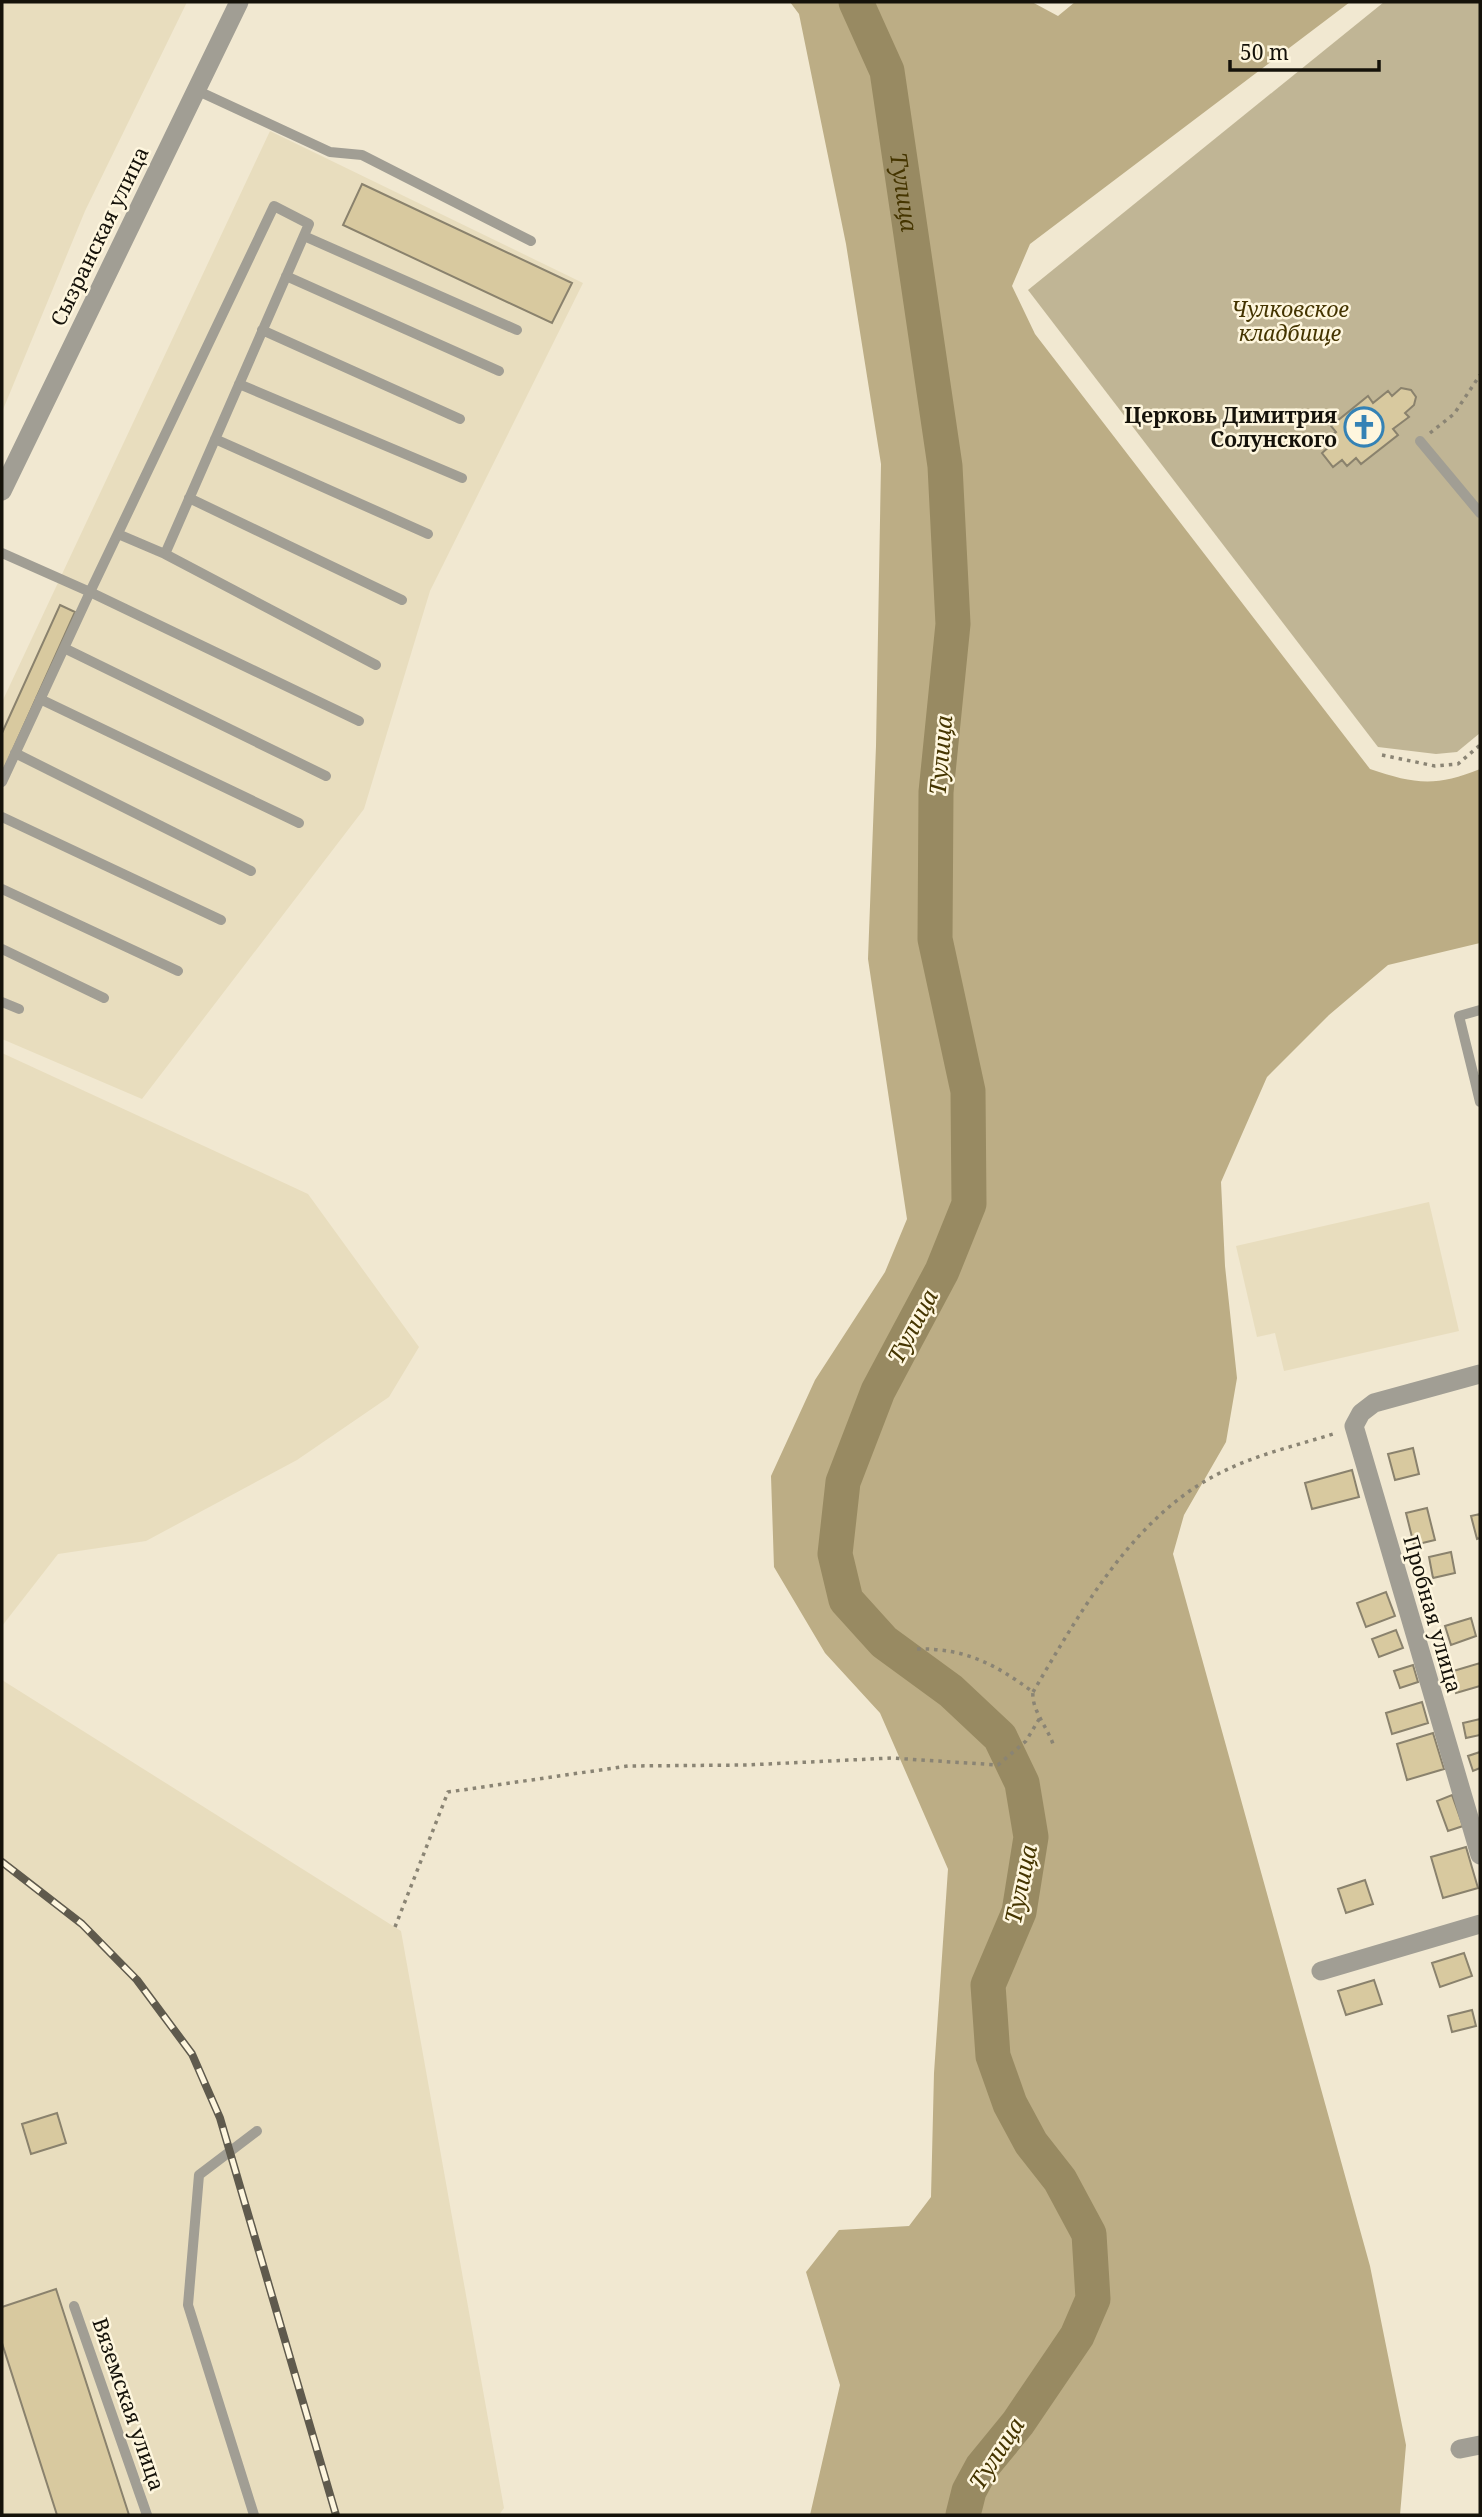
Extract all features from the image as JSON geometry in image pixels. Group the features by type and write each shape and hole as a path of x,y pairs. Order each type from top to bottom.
{"street":[{"name":"Сызранская улица","path":"2,491 239,2"},
{"path":"1354,1426 1361,1413 1374,1403 1480,1374"},
{"name":"Пробная улица","path":"1354,1426 1480,1855"},
{"path":"1321,1971 1480,1924"},
{"path":"1460,2449 1480,2445"}],"lane":[{"path":"195,90 330,152 362,155 531,242"},
{"path":"2,782 274,206 309,224 165,554"},
{"path":"303,236 517,330"},
{"path":"286,276 499,372"},
{"path":"262,330 460,419"},
{"path":"239,384 462,478"},
{"path":"215,439 428,534"},
{"path":"1420,441 1480,513"},
{"path":"189,498 402,600"},
{"path":"118,534 165,554 376,665"},
{"path":"2,553 90,592 359,721"},
{"path":"64,648 326,776"},
{"path":"40,699 299,823"},
{"path":"15,753 251,871"},
{"path":"2,817 221,920"},
{"path":"2,890 178,971"},
{"path":"2,948 104,998"},
{"path":"2,1002 19,1010"},
{"path":"1480,1010 1459,1016 1477,1080 1480,1102"},
{"path":"254,2515 188,2305 200,2175 257,2131"},
{"name":"Вяземская улица","path":"75,2306 147,2515"}],"path":[{"path":"1420,441 1454,414 1480,375"},
{"path":"1382,755 1435,765 1458,764 1480,745"},
{"path":"1054,1748 1032,1702 1033,1692 1103,1578 1168,1508 1223,1471 1354,1426"},
{"path":"917,1649 944,1648 972,1656 1033,1692"},
{"path":"395,1927 448,1792 628,1766 747,1765 891,1758 998,1765 1026,1741 1041,1716"}],"shaded area":[{"path":"2,2 187,2 85,211 2,412"},
{"path":"790,2 1032,2 1058,16 1075,2 1350,2 1030,244 1012,286 1035,334 1370,769 1400,778 1437,781 1480,769 1480,943 1388,965 1329,1015 1267,1077 1221,1182 1225,1266 1237,1378 1226,1442 1184,1515 1173,1554 1370,2266 1406,2445 1400,2515 810,2515 840,2385 806,2272 839,2230 909,2226 931,2197 934,2073 948,1869 880,1713 825,1653 774,1567 771,1476 815,1380 885,1272 907,1219 868,959 876,746 881,464 846,244 799,14"},
{"path":"270,131 583,283 430,591 364,809 142,1099 2,1039 2,702"},
{"path":"2,1053 308,1194 419,1347 389,1397 297,1460 146,1541 58,1554 2,1626"},
{"path":"1429,1202 1459,1331 1284,1371 1275,1333 1257,1337 1236,1246"},
{"path":"2,1680 401,1931 504,2508 499,2515 2,2515"}],"green space":[{"name":"Чулковское кладбище","path":"1384,2 1480,2 1480,733 1457,752 1436,754 1378,747 1028,290"}],"building":[{"path":"362,184 572,283 552,323 343,225"},
{"name":"Церковь Димитрия Солунского","path":"1401,388 1411,390 1416,397 1414,405 1405,413 1409,417 1393,429 1398,435 1361,464 1356,458 1347,466 1342,460 1333,467 1322,453 1331,445 1327,439 1336,432 1331,426 1368,396 1373,403 1388,391 1392,396"},
{"path":"60,605 75,612 2,774 2,733"},
{"path":"1413,1448 1419,1474 1395,1480 1388,1454"},
{"path":"1352,1470 1359,1497 1312,1509 1305,1483"},
{"path":"1427,1508 1435,1540 1414,1545 1406,1513"},
{"path":"1480,1514 1480,1538 1477,1539 1471,1516"},
{"path":"1451,1552 1455,1573 1433,1578 1429,1557"},
{"path":"1386,1592 1395,1616 1366,1627 1357,1603"},
{"path":"1471,1618 1476,1636 1451,1645 1445,1626"},
{"path":"1396,1630 1403,1648 1379,1657 1372,1639"},
{"path":"1480,1663 1480,1686 1456,1693 1450,1672"},
{"path":"1413,1665 1418,1682 1400,1688 1394,1671"},
{"path":"1422,1702 1428,1723 1392,1734 1386,1713"},
{"path":"1480,1719 1480,1735 1466,1738 1463,1723"},
{"path":"1433,1733 1444,1769 1407,1780 1397,1744"},
{"path":"1480,1752 1480,1768 1473,1771 1468,1756"},
{"path":"1452,1795 1463,1826 1448,1831 1437,1801"},
{"path":"1466,1847 1478,1888 1443,1898 1431,1857"},
{"path":"1365,1880 1373,1904 1346,1913 1338,1889"},
{"path":"1464,1953 1472,1976 1440,1987 1432,1963"},
{"path":"1374,1980 1382,2004 1346,2015 1338,1991"},
{"path":"1472,2010 1476,2026 1452,2032 1448,2016"},
{"path":"57,2113 66,2143 31,2154 22,2124"},
{"path":"56,2289 129,2515 57,2515 2,2343 2,2307"}],"waterway":[{"name":"Тулица","path":"856,2 887,71 945,466 953,624 936,792 935,939 968,1091 969,1204 942,1271 878,1391 843,1482 835,1554 846,1600 884,1642 951,1691 1000,1737 1022,1783 1031,1837 1019,1912 988,1985 993,2056 1010,2104 1031,2143 1060,2180 1089,2234 1093,2299 1077,2336 1018,2423 982,2467 969,2491 963,2515"}],"railway":[{"path":"2,1862 82,1924 137,1980 192,2054 220,2118 336,2515"}],"place":[{"name":"Церковь Димитрия Солунского","path":"1364,427"}]}
